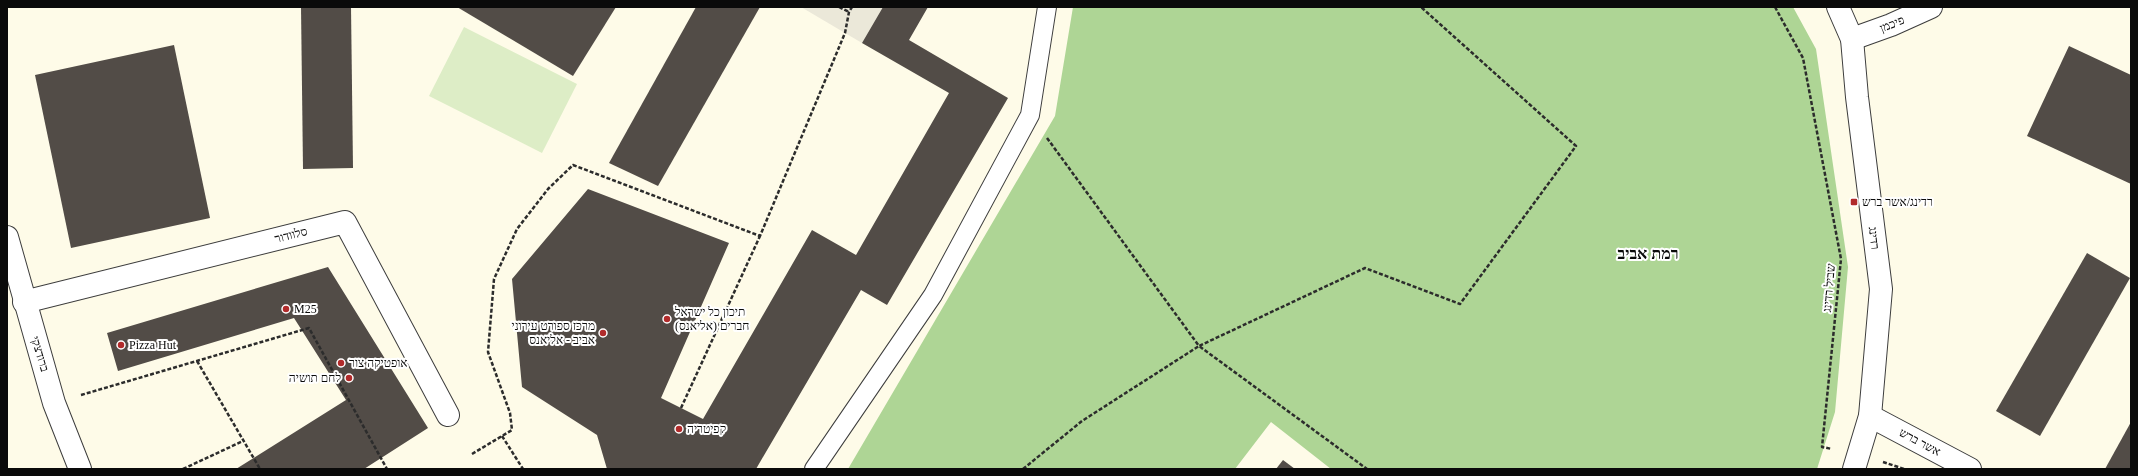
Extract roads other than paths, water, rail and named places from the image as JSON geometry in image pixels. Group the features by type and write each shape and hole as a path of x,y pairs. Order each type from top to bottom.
{"street":[{"name":"רדינג","path":"1838,7 1852,39 1857,97 1881,289 1870,416 1856,462"},
{"name":"פיכמן","path":"1852,39 1891,25 1932,7"},
{"name":"סלוודור","path":"24,302 345,222 448,415"},
{"name":"ברודצקי","path":"7,237 24,302 54,403 80,469"},
{"name":"אשר ברש","path":"1870,416 1970,469"}],"lane":[{"path":"814,469 933,295 1030,115 1047,7"}],"place":[{"name":"רדינג/אשר ברש","path":"1854,202"},
{"name":"M25","path":"286,309"},
{"name":"תיכון כל ישראל חברים (אליאנס)","path":"667,319"},
{"name":"מרכז ספורט עירוני אביב - אליאנס","path":"603,333"},
{"name":"Pizza Hut","path":"121,345"},
{"name":"אופטיקה צור","path":"341,363"},
{"name":"לחם תושיה","path":"349,378"},
{"name":"קפיטריה","path":"679,429"}],"district":[{"name":"רמת אביב","path":"1648,253"}]}
